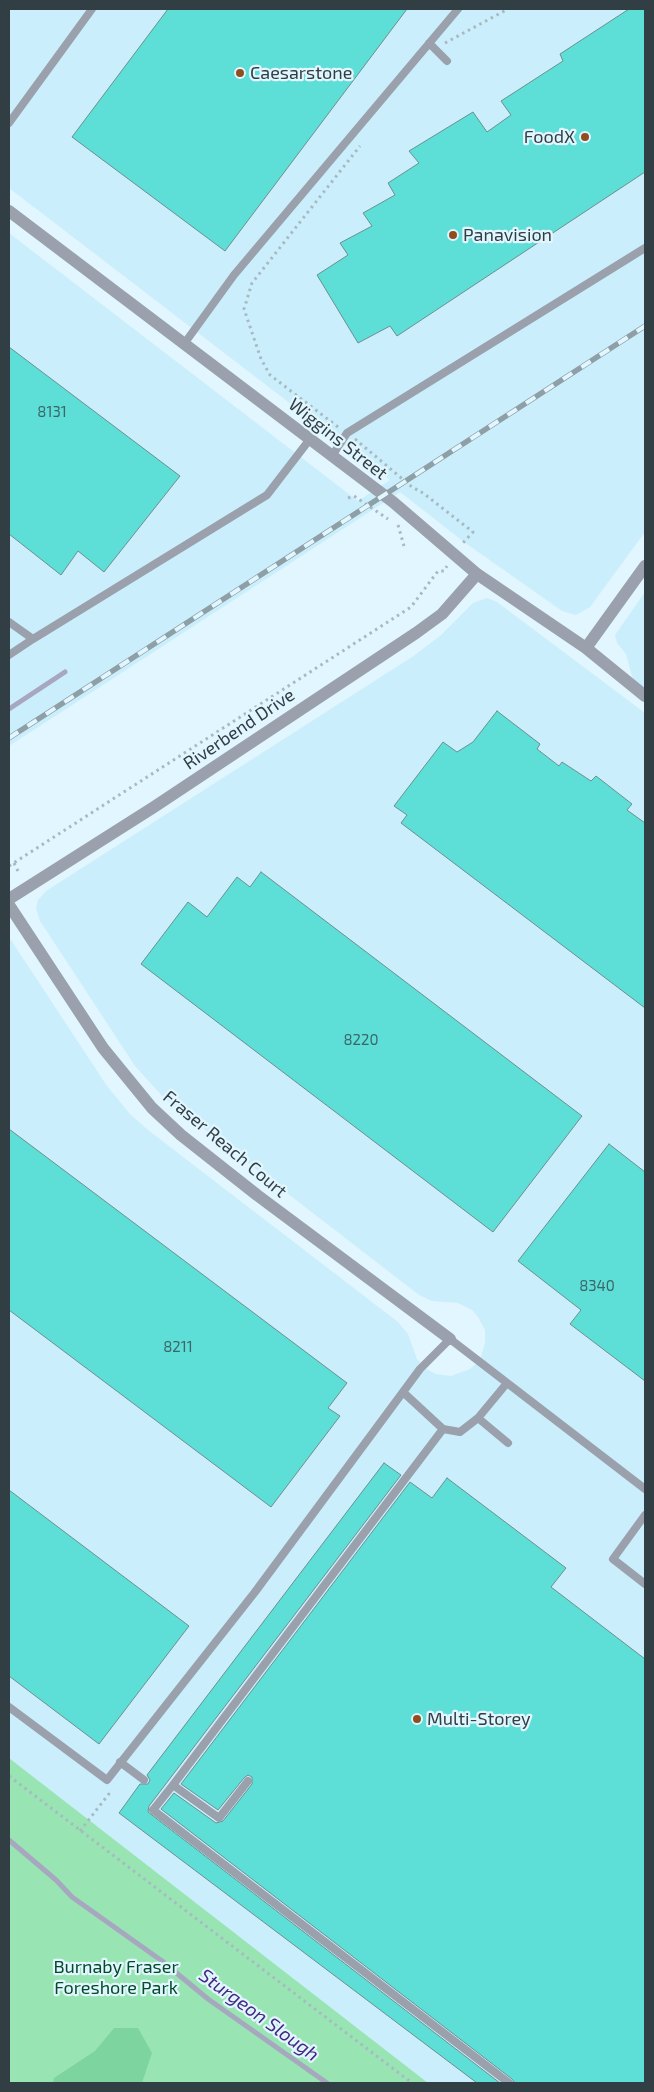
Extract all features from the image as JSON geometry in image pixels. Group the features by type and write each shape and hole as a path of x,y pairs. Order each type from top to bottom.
{"street":[{"name":"Wiggins Street","path":"9,210 393,502 477,574 586,648 645,696"},
{"path":"586,648 645,566"},
{"name":"Riverbend Drive","path":"9,899 154,807 416,633 442,614 477,574"},
{"name":"Fraser Reach Court","path":"9,906 103,1048 152,1108 181,1135 257,1195 450,1339"}],"lane":[{"path":"9,123 92,9"},
{"path":"184,344 234,275 458,9"},
{"path":"429,43 447,61"},
{"path":"332,456 347,433 645,248"},
{"path":"9,655 267,496 310,439"},
{"path":"9,622 33,639"},
{"path":"9,1707 107,1780 255,1592 420,1370 450,1339 645,1489"},
{"path":"404,1393 443,1429 460,1432 478,1418 507,1383"},
{"path":"478,1418 508,1443"},
{"path":"443,1429 154,1810 509,2083"},
{"path":"645,1516 613,1559 645,1584"},
{"path":"120,1762 144,1780"},
{"path":"173,1785 219,1818 248,1781"}],"path":[{"path":"436,49 508,9"},
{"path":"361,145 252,283 244,310 260,359 270,375 347,433 412,487 423,493 473,532 464,542"},
{"path":"348,498 354,496 398,524 404,546"},
{"path":"9,866 411,607 438,571 444,571"},
{"path":"14,863 18,871"},
{"path":"80,1831 129,1769"},
{"path":"9,1776 412,2083"}],"shaded area":[{"path":"9,9 645,9 645,532 590,607 576,615 562,611 464,542 400,492 9,746 9,233 358,501 390,480 9,188"},
{"path":"645,592 645,689 633,680 626,654 617,643 615,635"},
{"path":"487,598 497,602 645,713 645,2083 427,2083 9,1758 9,937 107,1086 130,1114 148,1130 398,1322 408,1334 417,1359 428,1370 436,1374 451,1376 470,1369 480,1360 485,1343 485,1330 472,1310 458,1303 432,1301 419,1295 164,1098 135,1066 40,921 36,908 38,900 46,891 412,657 440,636 473,603"}],"green space":[{"name":"Burnaby Fraser Foreshore Park","path":"9,1758 428,2083 9,2083"},
{"path":"114,2028 138,2028 152,2053 142,2083 53,2083 54,2078 95,2051"}],"building":[{"name":"Caesarstone","path":"168,9 407,9 225,251 72,137"},
{"name":"Panavision","path":"629,9 645,9 645,172 397,336 390,326 358,343 317,275 348,255 340,243 372,226 363,213 395,195 388,183 419,163 409,151 473,112 487,132 511,115 501,101 563,61 560,54"},
{"path":"9,347 180,476 104,572 78,551 61,575 9,534"},
{"path":"497,711 540,744 537,749 559,766 562,762 591,781 596,776 632,804 627,810 645,823 645,1008 401,823 407,815 394,806 443,742 457,752 473,742"},
{"path":"261,872 582,1116 493,1232 141,964 188,902 207,917 237,877 250,887"},
{"path":"9,1129 347,1383 328,1408 340,1416 271,1507 9,1310"},
{"path":"609,1144 645,1172 645,1381 570,1324 581,1310 518,1261"},
{"path":"384,1463 401,1475 149,1806 148,1812 500,2083 477,2083 119,1813 140,1784 148,1784 150,1780 147,1775"},
{"name":"Multi-Storey","path":"447,1478 566,1568 551,1587 645,1659 645,2083 515,2083 161,1809 174,1793 216,1823 223,1821 252,1784 252,1777 248,1775 244,1778 218,1810 181,1784 410,1482 432,1498"},
{"path":"9,1490 189,1626 99,1744 9,1676"}],"waterway":[{"path":"9,709 65,672"},
{"name":"Sturgeon Slough","path":"9,1840 56,1880 72,1897 162,1961 208,1999 327,2083"}],"railway":[{"path":"9,738 645,326"}],"place":[{"name":"Caesarstone","path":"240,73"},
{"name":"FoodX","path":"585,137"},
{"name":"Panavision","path":"453,235"},
{"name":"Multi-Storey","path":"417,1719"}]}
